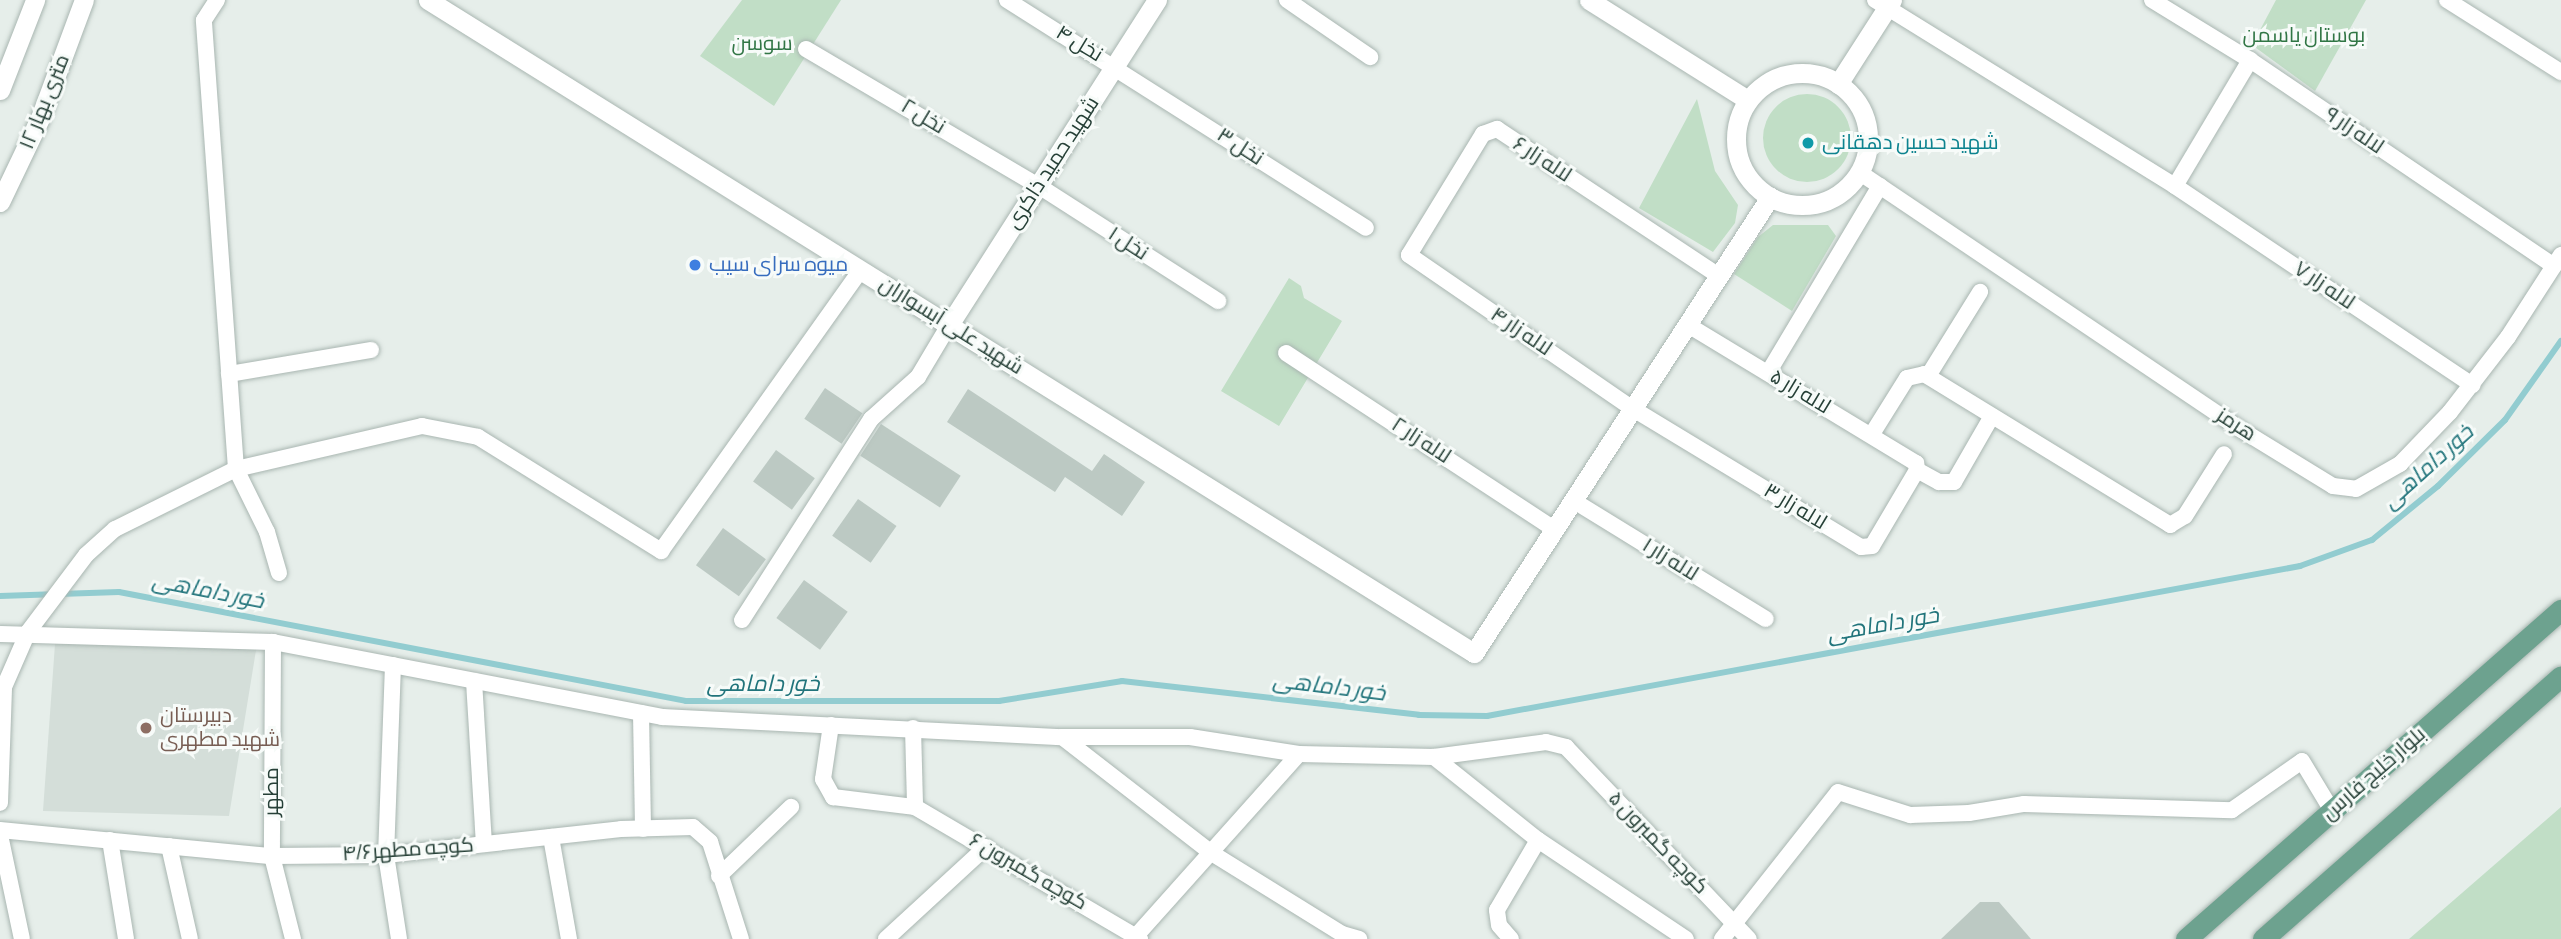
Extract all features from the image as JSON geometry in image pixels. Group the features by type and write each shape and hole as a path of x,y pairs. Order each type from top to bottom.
{"main road":[{"name":"بلوار خلیج فارس","path":"2186,939 2561,610"},
{"path":"2263,939 2561,676"}],"street":[{"path":"0,90 35,0"},
{"name":"۱۲ متری بهار","path":"0,202 40,118 84,0"},
{"path":"217,0 204,20 236,469 267,532 278,573"},
{"name":"شهید علی آبسواران","path":"428,0 1474,653 1555,530"},
{"name":"نخل ۴","path":"1007,0 1115,66"},
{"name":"شهید حمید ذاکری","path":"949,325 1157,0"},
{"path":"1287,0 1370,57"},
{"path":"1589,0 1748,100"},
{"name":"لاله زار ۹","path":"2152,0 2250,60 2558,261"},
{"path":"2447,0 2561,72"},
{"path":"1838,85 1885,3"},
{"name":"لاله زار ۷","path":"1885,3 2175,186 2472,385"},
{"name":"نخل ۲","path":"806,49 1039,186"},
{"path":"2175,186 2250,60"},
{"name":"نخل ۳","path":"1115,66 1366,228"},
{"path":"1807,72 1838,85 1861,108 1868,128 1868,149 1860,172 1832,199 1811,205 1770,197 1748,175 1736,143 1738,121 1748,100 1764,85 1784,75 1807,72"},
{"name":"لاله زار ۶","path":"1409,255 1483,134 1497,129 1719,276"},
{"name":"هرمز","path":"1860,172 2333,486 2356,489 2400,464 2472,385 2558,261"},
{"name":"نخل ۱","path":"1039,186 1218,302"},
{"path":"1768,373 1880,186"},
{"path":"1555,530 1770,197"},
{"name":"لاله زار ۴","path":"1409,255 1633,409"},
{"path":"0,803 4,687 27,632 86,555 115,529 236,469 422,426 451,428 478,438 661,551 861,270"},
{"path":"1928,376 1980,292"},
{"path":"742,620 871,419 918,377 949,325"},
{"name":"لاله زار ۵","path":"1688,325 1872,435 1939,482 1954,482 1992,416"},
{"path":"229,374 371,350"},
{"name":"لاله زار ۲","path":"1286,353 1555,530"},
{"path":"1872,435 1907,377 1919,373 2170,524 2185,516 2224,454"},
{"name":"لاله زار ۳","path":"1633,409 1861,547 1872,546 1914,465"},
{"name":"لاله زار ۱","path":"1574,501 1766,619"},
{"path":"0,634 27,632 273,642 641,713 1062,737 1190,737 1299,754 1434,757 1538,840 1686,939"},
{"name":"مطهر","path":"273,642 272,856 293,939"},
{"path":"393,665 386,855 399,939"},
{"path":"474,681 484,844"},
{"path":"641,713 643,828"},
{"path":"831,725 823,779 832,797 915,807 913,728"},
{"path":"1062,737 1210,852 1342,934 1359,939"},
{"name":"کوچه گمبرون ۵","path":"1434,757 1546,742 1566,747 1749,939"},
{"path":"1138,937 1299,754"},
{"path":"1722,939 1838,792 1910,815 1969,813 2024,804 2232,810 2302,761 2332,811"},
{"path":"719,876 791,807"},
{"name":"کوچه گمبرون ۶","path":"915,807 1138,937"},
{"name":"کوچه مطهر۴/۶","path":"0,833 110,840 272,856 386,855 643,828 692,827 710,842 741,939"},
{"path":"0,833 22,939"},
{"path":"551,837 569,939"},
{"path":"110,840 126,939"},
{"path":"1506,938 1497,910 1538,840"},
{"path":"169,846 190,939"},
{"path":"887,939 986,847"}],"shaded area":[{"name":"دبیرستان شهید مطهری","path":"55,644 257,644 229,816 43,811"}],"green space":[{"name":"سوسن","path":"742,0 841,0 774,106 700,56"},
{"name":"بوستان یاسمن","path":"2276,0 2366,0 2315,91 2252,45"},
{"path":"1807,94 1824,97 1838,107 1848,121 1851,138 1848,155 1838,169 1824,179 1807,182 1790,179 1776,169 1766,155 1763,138 1766,121 1776,107 1790,97"},
{"path":"1697,99 1715,171 1738,205 1735,223 1713,252 1639,208"},
{"path":"1773,225 1828,225 1836,236 1792,311 1734,274 1758,237"},
{"path":"1289,278 1301,286 1304,298 1342,321 1279,426 1221,391"},
{"path":"2561,807 2561,939 2409,939"}],"building":[{"path":"825,388 862,413 842,444 804,419"},
{"path":"968,389 1092,471 1104,454 1145,482 1122,516 1065,477 1055,492 947,422"},
{"path":"881,424 961,476 940,508 860,456"},
{"path":"776,450 815,478 792,510 753,482"},
{"path":"858,499 897,526 871,563 832,536"},
{"path":"723,528 766,559 739,596 696,565"},
{"path":"804,580 848,612 820,650 776,618"},
{"path":"1980,902 1999,902 2031,939 1941,939"}],"waterway":[{"name":"خور داماهی","path":"0,596 119,592 686,701 999,701 1122,681 1419,715 1487,716 2300,566 2372,540 2438,486 2505,420 2561,341"}],"place":[{"name":"شهید حسین دهقانی","path":"1808,143"},
{"name":"میوه سرای سیب","path":"695,265"},
{"name":"دبیرستان شهید مطهری","path":"146,728"}]}
